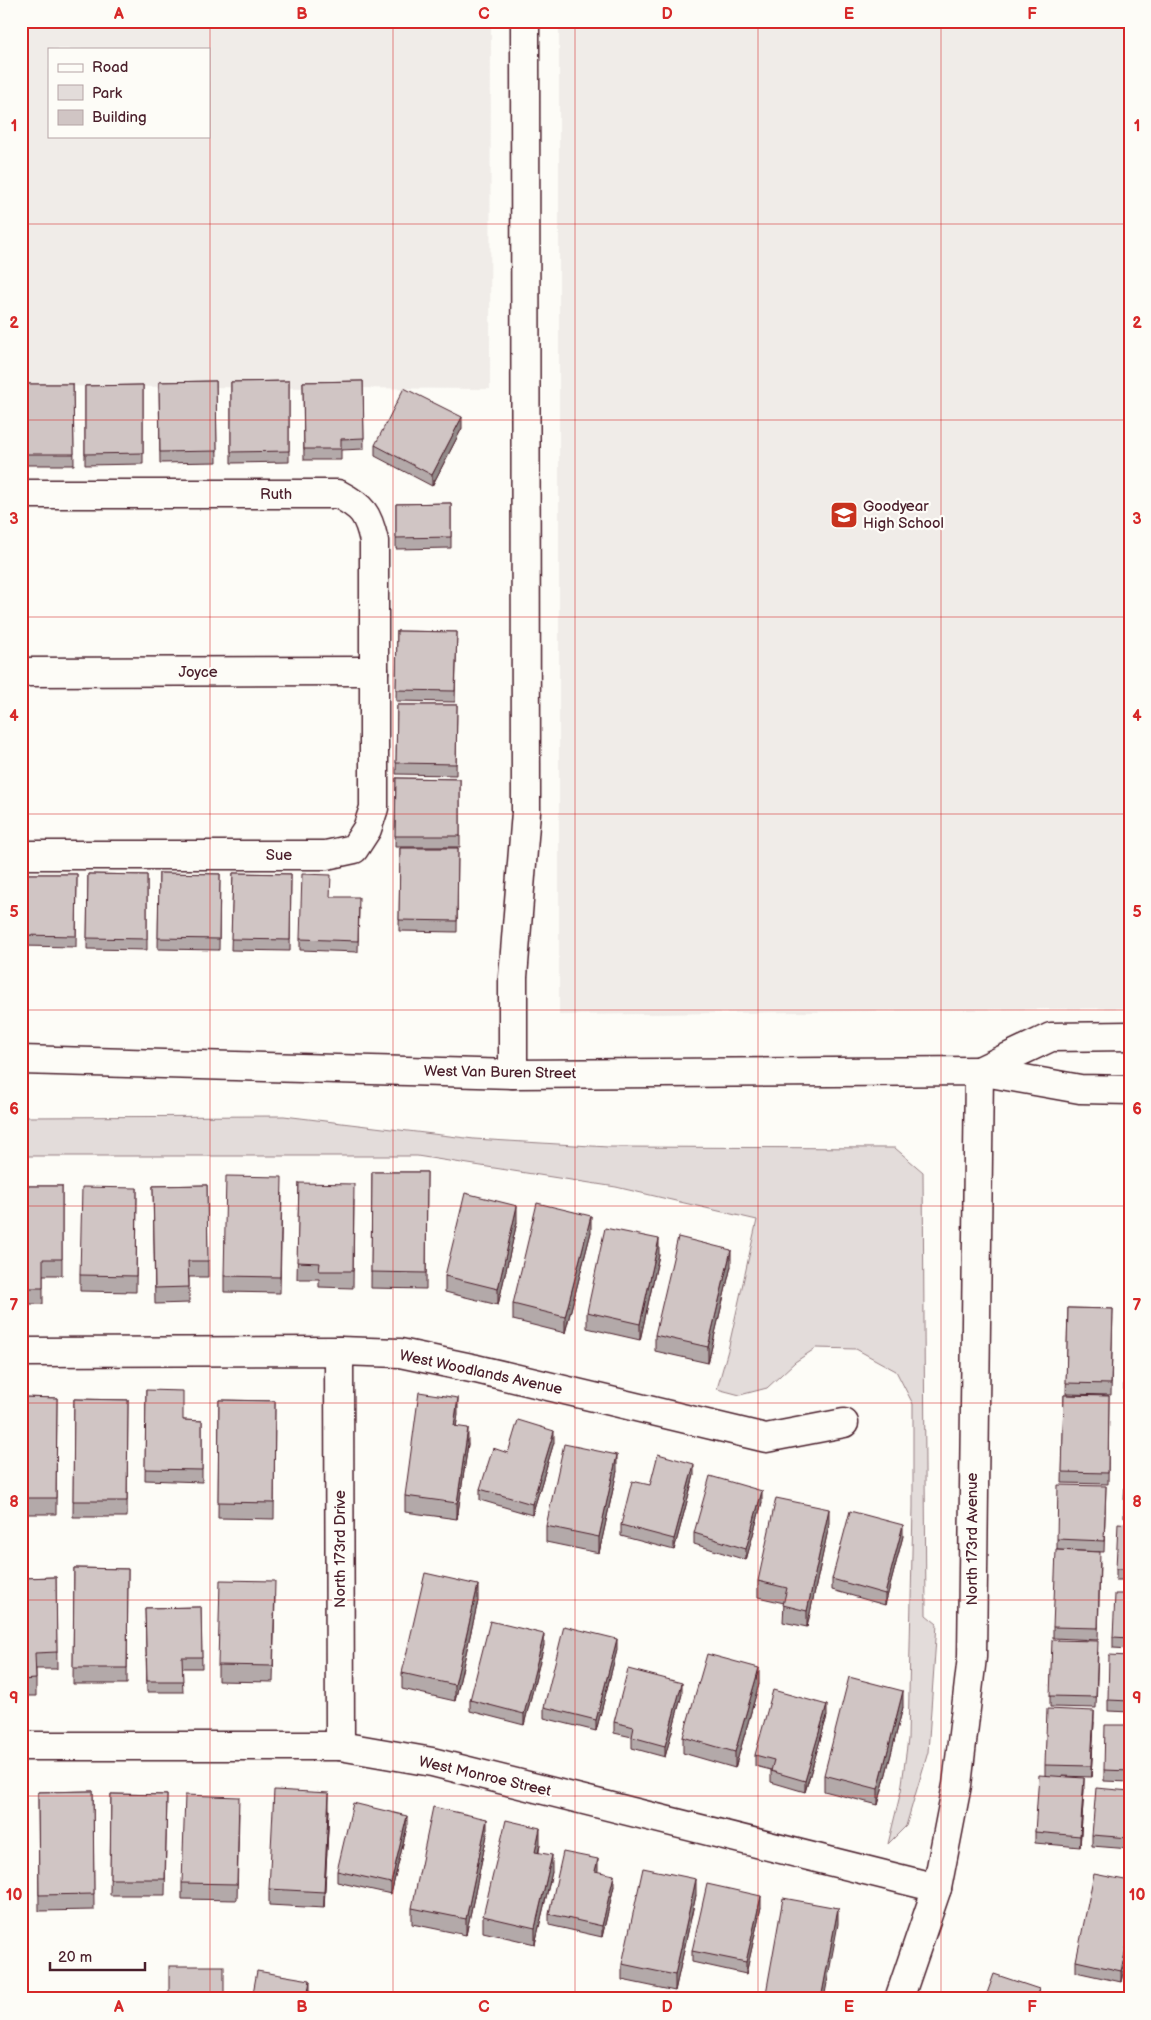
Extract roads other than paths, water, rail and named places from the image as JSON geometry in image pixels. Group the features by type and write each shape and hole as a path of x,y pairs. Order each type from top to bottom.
{"street":[{"path":"512,1074 513,977 526,812 525,21"},
{"name":"Ruth","path":"21,494 338,494 355,503 370,520 374,541 374,671"},
{"name":"Joyce","path":"21,672 374,671"},
{"name":"Sue","path":"21,855 326,855 354,849 367,829 374,808 374,671"},
{"name":"West Van Buren Street","path":"979,1071 1051,1037 1130,1036"},
{"name":"West Van Buren Street","path":"21,1060 512,1074 979,1071 1080,1089 1130,1090"},
{"name":"North 173rd Avenue","path":"899,1999 937,1888 957,1785 972,1658 979,1071"},
{"name":"West Woodlands Avenue","path":"21,1352 339,1351 400,1353 766,1438 844,1423"},
{"name":"North 173rd Drive","path":"339,1351 340,1746"},
{"name":"West Monroe Street","path":"21,1746 340,1746 432,1762 937,1888"}],"place":[{"name":"Goodyear High School","path":"844,515"}]}
